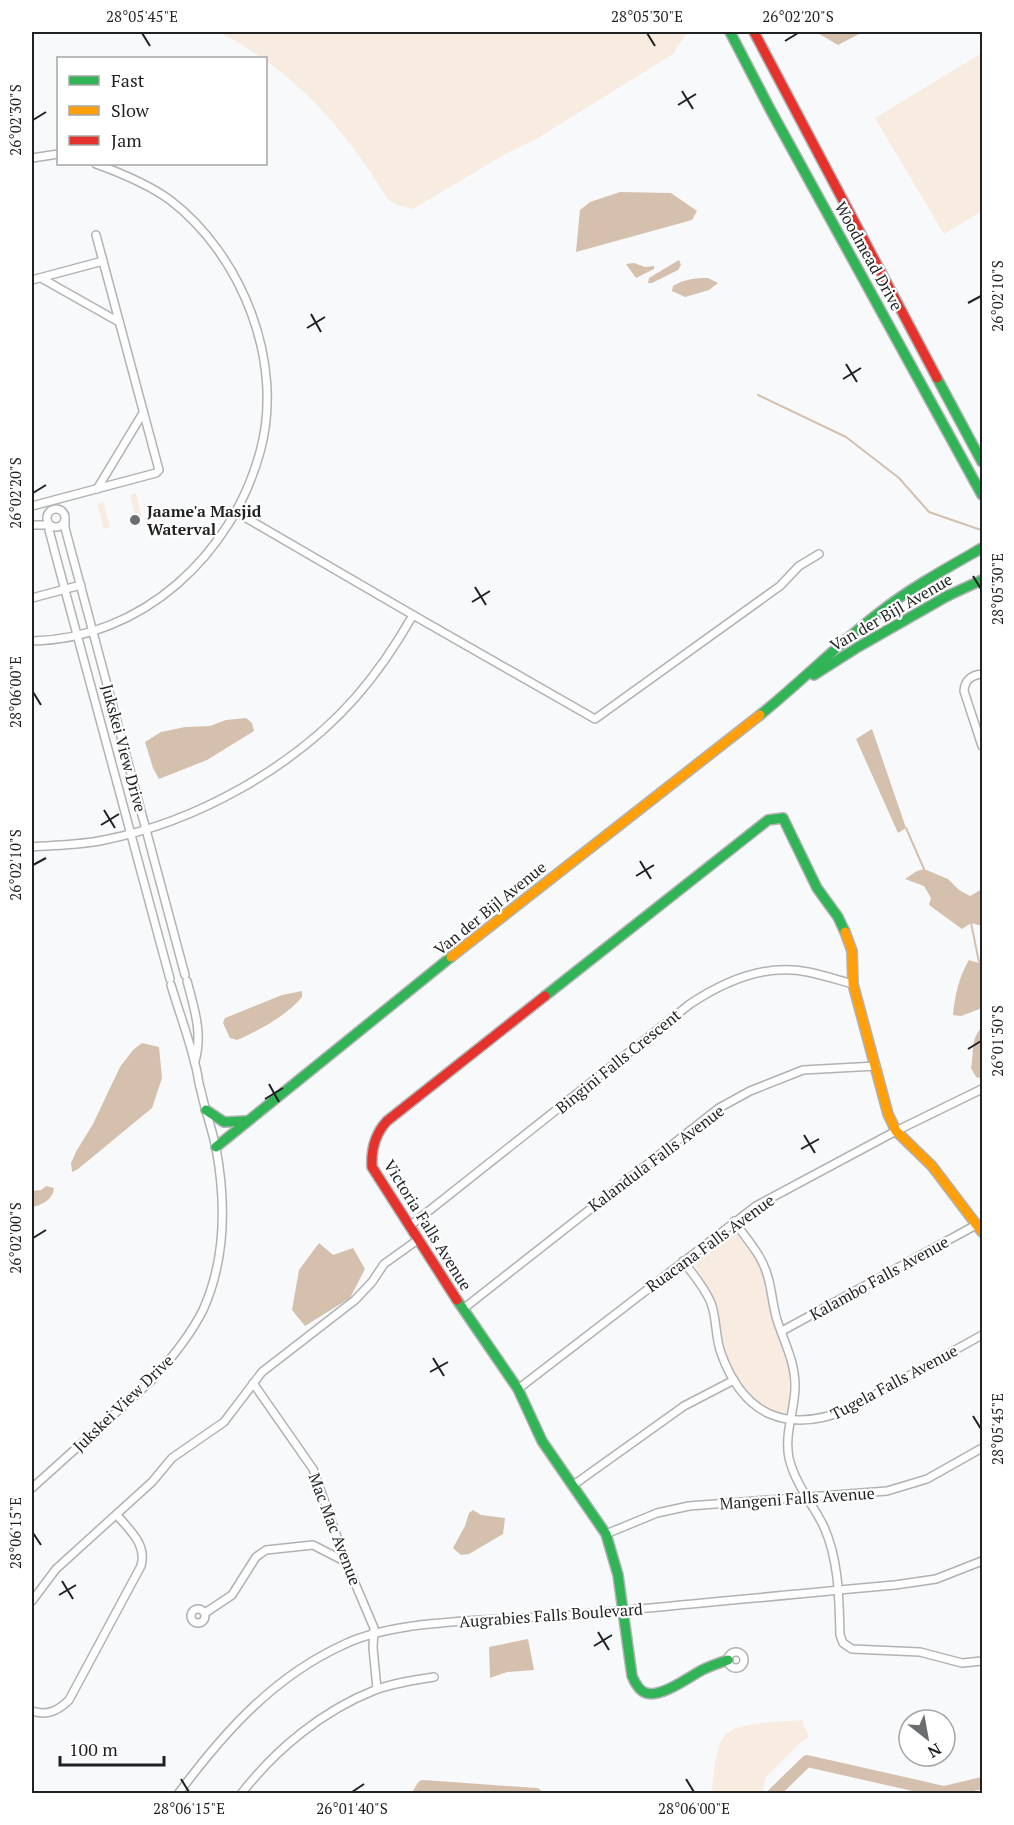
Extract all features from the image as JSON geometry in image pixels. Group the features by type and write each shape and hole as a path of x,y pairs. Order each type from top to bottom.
{"street":[{"name":"Woodmead Drive","path":"730,32 982,495"},
{"name":"Woodmead Drive","path":"754,32 982,462"},
{"path":"32,158 57,154"},
{"path":"32,642 93,631 151,604 182,581 209,553 237,512 261,450 265,423 265,373 255,325 232,273 203,232 169,199 145,185 98,165"},
{"path":"32,506 156,473 159,470 96,235"},
{"path":"32,280 102,261"},
{"path":"41,278 119,321"},
{"path":"97,489 143,412"},
{"path":"32,524 49,521 59,527 65,521 57,499"},
{"name":"Jukskei View Drive","path":"32,1488 152,1380 184,1343 202,1310 213,1282 222,1242 223,1201 216,1147 195,1062 167,969 49,530 44,502"},
{"path":"49,521 54,509 60,510"},
{"path":"237,512 595,719 780,586 799,566 819,554"},
{"name":"Jukskei View Drive","path":"65,521 195,1013 199,1042 195,1062"},
{"name":"Van der Bijl Avenue","path":"216,1147 502,916 785,694 899,597 982,548"},
{"name":"Van der Bijl Avenue","path":"785,694 858,646 982,578"},
{"path":"32,598 81,585"},
{"path":"32,847 103,841 146,830 222,799 248,784 316,735 354,699 394,647 413,615"},
{"path":"982,674 975,675 967,681 964,691 982,746"},
{"name":"Victoria Falls Avenue","path":"728,1660 669,1689 650,1694 644,1693 635,1684 618,1575 606,1534 542,1441 518,1389 463,1309 372,1167 371,1158 375,1138 383,1125 768,820 784,819 817,888 845,929 852,951 853,984"},
{"path":"167,969 182,965"},
{"name":"Bingini Falls Crescent","path":"411,1225 690,1004 715,987 771,970 807,972 853,984"},
{"path":"853,984 888,1114 896,1131 932,1166 979,1229"},
{"path":"180,1017 195,1013"},
{"name":"Kalandula Falls Avenue","path":"463,1309 719,1108 750,1091 803,1070 876,1066"},
{"name":"Ruacana Falls Avenue","path":"518,1389 734,1221 776,1194 982,1089"},
{"path":"206,1110 219,1121 236,1123 247,1121"},
{"path":"734,1221 760,1256 774,1308 792,1358 795,1385 787,1431 789,1456 794,1472 831,1544 836,1563 840,1635 846,1646 852,1649 920,1652 962,1663 982,1661"},
{"name":"Kalambo Falls Avenue","path":"782,1331 979,1229"},
{"path":"32,1601 56,1569 152,1482 172,1458 224,1422 269,1365 355,1300 393,1257 419,1239"},
{"name":"Tugela Falls Avenue","path":"683,1261 711,1303 720,1351 734,1380 745,1395 773,1416 811,1421 849,1409 982,1335"},
{"path":"572,1486 684,1406 734,1380"},
{"name":"Mac Mac Avenue","path":"253,1383 313,1469 346,1562 373,1622 377,1689"},
{"name":"Mangeni Falls Avenue","path":"606,1534 657,1513 676,1508 879,1492 909,1486 944,1471 982,1448"},
{"path":"32,1711 54,1712 69,1700 141,1566 144,1553 142,1546 117,1515"},
{"path":"205,1613 232,1595 256,1557 266,1550 313,1545 346,1562"},
{"name":"Augrabies Falls Boulevard","path":"178,1794 227,1732 270,1689 317,1658 348,1642 375,1633 441,1624 622,1611 895,1586 936,1580 982,1561"},
{"path":"241,1794 264,1766 327,1714 377,1689 434,1677"}],"shaded area":[{"path":"219,32 687,32 673,54 538,138 507,153 413,209 388,200 354,148 315,103 267,61 267,57 261,57"},
{"path":"816,32 863,32 838,45"},
{"path":"982,53 982,211 944,234 875,118"},
{"path":"620,192 671,193 697,211 692,220 576,252 580,210 590,202"},
{"path":"679,260 681,265 678,270 648,283 649,278"},
{"path":"634,263 645,267 654,266 654,269 636,278 626,264"},
{"path":"708,278 718,283 709,290 685,297 672,291 673,286 681,282"},
{"path":"136,493 142,518 136,520 130,495"},
{"path":"103,502 110,527 104,529 97,504"},
{"path":"246,718 252,723 254,731 207,760 159,779 145,742 161,732 185,727 210,726 226,720"},
{"path":"872,729 906,828 898,833 856,739"},
{"path":"924,869 948,879 959,890 970,896 982,889 982,926 971,923 962,929 929,905 931,898 924,886 905,879"},
{"path":"969,960 982,964 982,1008 961,1016 953,1015 958,986"},
{"path":"302,991 302,997 272,1022 237,1040 230,1038 223,1023 225,1018 282,995"},
{"path":"982,1027 982,1079 976,1077 971,1068 975,1037"},
{"path":"142,1043 159,1047 162,1078 152,1108 72,1172 71,1163 93,1124 120,1067 133,1050"},
{"path":"46,1186 54,1188 52,1196 32,1207 32,1191 41,1190"},
{"path":"733,1225 761,1262 789,1359 789,1419 759,1407 741,1387 725,1358 716,1331 710,1292 691,1258"},
{"path":"319,1243 333,1255 353,1248 365,1269 350,1298 305,1326 292,1310 299,1270"},
{"path":"473,1510 481,1515 505,1518 503,1534 469,1554 461,1555 453,1548 469,1513"},
{"path":"528,1639 534,1670 507,1672 490,1678 489,1647"},
{"path":"802,1720 809,1737 765,1778 763,1793 712,1793 717,1755 722,1740 731,1730 750,1725"}],"waterway":[{"path":"758,395 846,437 899,478 929,512 981,530"},
{"path":"906,828 924,869"},
{"path":"971,923 979,962"},
{"path":"773,1794 807,1761 944,1792 982,1783"},
{"path":"418,1794 423,1786 536,1794"}],"traffic: fast":[{"path":"730,32 982,495"},
{"path":"937,378 982,462"},
{"path":"760,715 880,612 917,586 982,548"},
{"path":"945,597 982,580"},
{"path":"814,675 949,595"},
{"path":"545,996 768,820 783,818 817,888 838,917 845,932"},
{"path":"216,1147 451,957"},
{"path":"206,1110 224,1122 246,1121"},
{"path":"457,1300 518,1389 542,1441 606,1534 618,1575 632,1676 637,1686 646,1693 652,1694 675,1686 705,1669 728,1660"}],"traffic: slow":[{"path":"451,957 760,715"},
{"path":"845,932 852,951 853,984 888,1114 896,1131 932,1166 982,1232"}],"traffic: jam":[{"path":"754,32 937,378"},
{"path":"457,1300 372,1167 375,1142 379,1131 387,1121 545,996"}],"place":[{"name":"Jaame'a Masjid Waterval","path":"135,520"}]}
